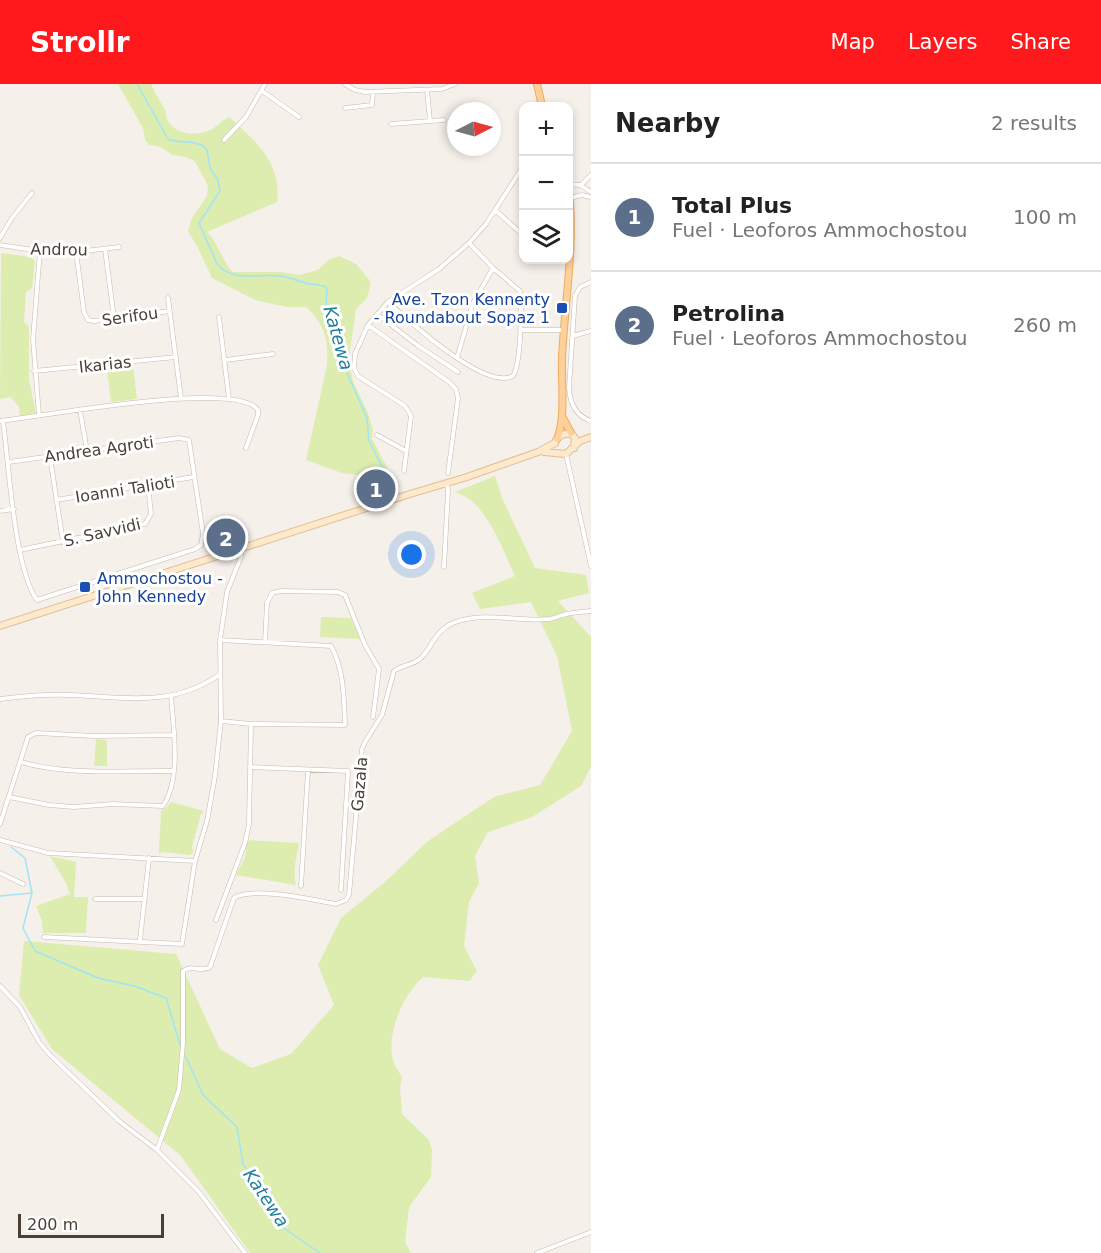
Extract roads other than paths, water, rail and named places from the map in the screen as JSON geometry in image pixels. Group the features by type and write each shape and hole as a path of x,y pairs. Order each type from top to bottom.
{"main road":[{"path":"537,84 541,102"},
{"path":"563,454 556,450 556,441 562,415 563,330 572,230 571,210"},
{"path":"562,415 576,441 573,448"},
{"path":"0,626 538,452 564,433 591,435"},
{"path":"538,452 550,451 563,454 591,435"}],"street":[{"path":"225,140 246,117 265,84"},
{"path":"345,84 355,90 373,92 444,89 455,84"},
{"path":"412,84 413,90"},
{"path":"427,90 430,121"},
{"path":"262,91 300,117"},
{"path":"345,108 372,105 373,92"},
{"path":"391,124 444,120"},
{"path":"404,471 411,416 408,408 362,379 356,372 355,354 368,325 377,314 388,302 439,269 469,243 495,210 519,173"},
{"path":"573,186 580,185 591,175"},
{"path":"580,185 591,192"},
{"path":"0,238 12,218 32,193"},
{"path":"573,197 582,195 591,197"},
{"path":"495,210 519,232"},
{"path":"388,302 457,358 486,374 500,379 510,378 517,368 520,291 469,243"},
{"name":"Androu","path":"0,245 76,252 119,247"},
{"path":"105,249 114,318"},
{"path":"39,415 33,333 40,250"},
{"name":"Serifou","path":"76,252 86,318 94,321 170,311"},
{"path":"457,358 473,303 493,268"},
{"path":"591,282 580,286 576,292 569,394 576,411 591,421"},
{"path":"168,298 181,398"},
{"path":"377,314 417,345 458,372"},
{"path":"219,317 229,400"},
{"path":"368,325 456,389 448,473"},
{"path":"520,330 563,330"},
{"path":"573,336 591,332"},
{"path":"225,360 273,354"},
{"name":"Ikarias","path":"34,371 176,357"},
{"path":"194,477 203,534 201,545 195,549 37,600 28,586 20,549 2,421 181,398 229,400 257,408 258,415 246,448"},
{"path":"80,410 87,450"},
{"path":"377,435 406,451"},
{"name":"Andrea Agroti","path":"9,462 179,438 189,440 194,477"},
{"path":"563,454 589,548 591,566"},
{"path":"50,456 63,542"},
{"name":"Ioanni Talioti","path":"56,500 194,477"},
{"path":"444,567 447,483"},
{"name":"S. Savvidi","path":"20,549 145,525 151,514 148,485"},
{"path":"0,511 14,509"},
{"path":"44,937 140,940 182,944 195,861 211,799 221,721 220,640 228,586 241,557 242,548"},
{"path":"265,642 267,603 272,593 281,591 342,593 347,598 366,645 378,666 373,717"},
{"name":"Gazala","path":"158,1150 180,1090 183,1043 183,971 190,967 205,970 210,967 234,898 238,895 263,892 336,904 346,900 351,888 362,749 382,715 393,671 416,662 442,629 453,623 494,617 554,619 572,613 591,611"},
{"path":"220,640 331,646 343,687 345,725 251,724 221,721"},
{"path":"0,699 68,694 122,699 156,698 210,681 220,675"},
{"path":"9,796 49,805 74,807 113,804 163,806 168,798 174,771 171,694"},
{"path":"216,920 245,842 250,808 251,724"},
{"path":"0,824 28,737 36,733 94,736 173,735"},
{"path":"21,762 61,769 174,771"},
{"path":"250,766 348,771 341,890"},
{"path":"301,886 308,770"},
{"path":"0,840 48,853 195,861"},
{"path":"140,940 149,858"},
{"path":"0,873 23,884"},
{"path":"95,898 145,899"},
{"path":"0,986 20,1007 39,1042 50,1055 119,1121 158,1150 199,1192 245,1253"},
{"path":"537,1253 591,1232"}],"waterway":[{"name":"Katewa","path":"137,84 168,139 199,144 207,150 210,168 218,180 220,191 199,223 217,264 223,270 238,275 288,277 327,288 326,307 336,321 336,331 342,345 348,375 367,418 369,441 386,474"},
{"path":"11,847 25,858 32,893 23,928 35,951 98,978 134,986 166,998 181,1048"},
{"path":"0,896 32,893"},
{"name":"Katewa","path":"186,1057 203,1095 237,1127 243,1164 285,1229 320,1253"}],"place":[{"name":"Ave. Tzon Kennenty - Roundabout Sopaz 1","path":"562,308"},
{"name":"Total Plus","path":"376,489"},
{"name":"Petrolina","path":"226,538"},
{"name":"Ammochostou - John Kennedy","path":"85,587"}]}
